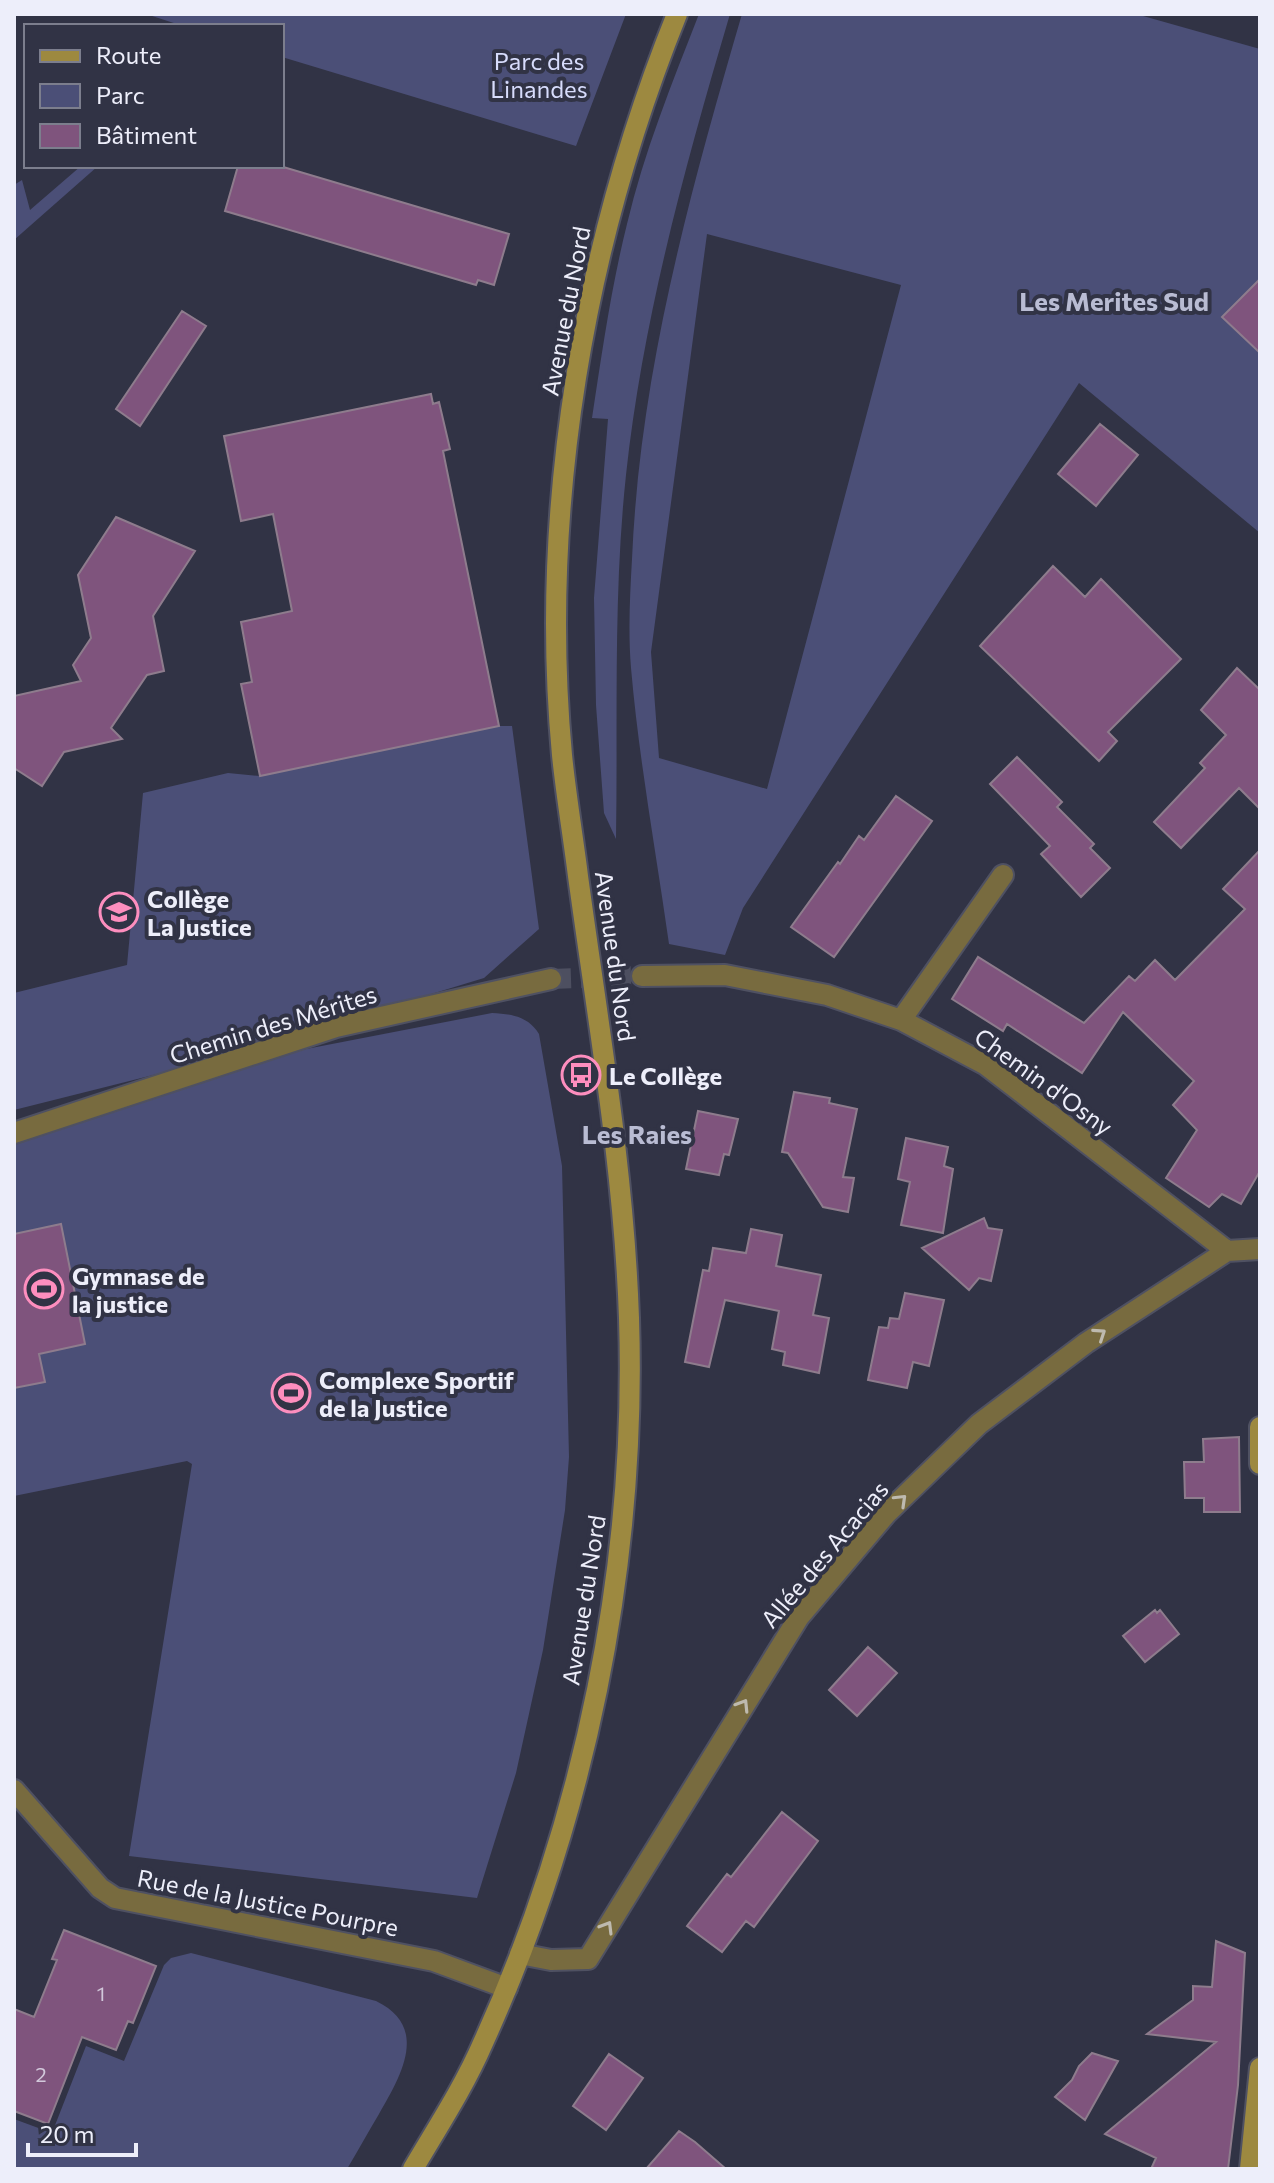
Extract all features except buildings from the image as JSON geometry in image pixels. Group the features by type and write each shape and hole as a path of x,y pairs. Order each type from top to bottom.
{"street":[{"name":"Avenue du Nord","path":"413,2169 475,2060 507,1988 568,1806 599,1681 624,1499 630,1407 629,1316 616,1147 562,756 557,606 561,521 578,366 611,210 635,129 677,14"},
{"path":"901,1020 1003,875"},
{"name":"Chemin d'Osny","path":"642,976 725,975 827,995 901,1020 986,1065 1227,1251"},
{"name":"Chemin des Mérites","path":"14,1133 336,1027 551,979"},
{"name":"Allée des Acacias","path":"520,1954 551,1960 588,1959 799,1617 886,1514 979,1424 1086,1343 1227,1251 1260,1249"},
{"path":"1260,1427 1260,1464"},
{"name":"Rue de la Justice Pourpre","path":"14,1790 100,1888 115,1898 434,1961 507,1988"},
{"path":"1250,2169 1260,2068"}],"green space":[{"name":"Parc des Linandes","path":"146,14 626,14 576,146 284,58 284,24 177,24"},
{"path":"699,14 730,14 668,243 634,416 619,566 616,839 604,813 596,705 594,598 608,419 592,418 621,248 634,197 659,118"},
{"path":"742,14 1136,14 1260,49 1260,533 1079,383 743,908 725,955 669,944 638,737 629,627 637,489 645,420 670,283","holes":["707,234 901,285 767,789 659,758 651,652"]},
{"path":"79,168 96,168 14,240 14,185 22,180 30,210"},
{"path":"499,726 512,726 539,929 484,978 221,1058 14,1110 14,993 127,965 143,793 228,773 260,776"},
{"name":"Complexe Sportif de la Justice","path":"492,1013 524,1020 539,1034 562,1166 569,1457 565,1510 543,1650 516,1773 477,1898 129,1856 192,1464 187,1461 14,1496 14,1144 301,1050"},
{"path":"191,1953 376,2001 393,2012 402,2024 406,2053 402,2068 347,2169 14,2169 14,2119 52,2133 86,2046 124,2061 164,1965 171,1958"}],"tunnel":[{"path":"551,979 642,976"}],"place":[{"name":"Collège La Justice","path":"119,912"},
{"name":"Le Collège","path":"581,1075"},
{"name":"Gymnase de la justice","path":"44,1289"},
{"name":"Complexe Sportif de la Justice","path":"291,1393"}],"district":[{"name":"Les Merites Sud","path":"1114,300"},
{"name":"Les Raies","path":"637,1133"}]}
